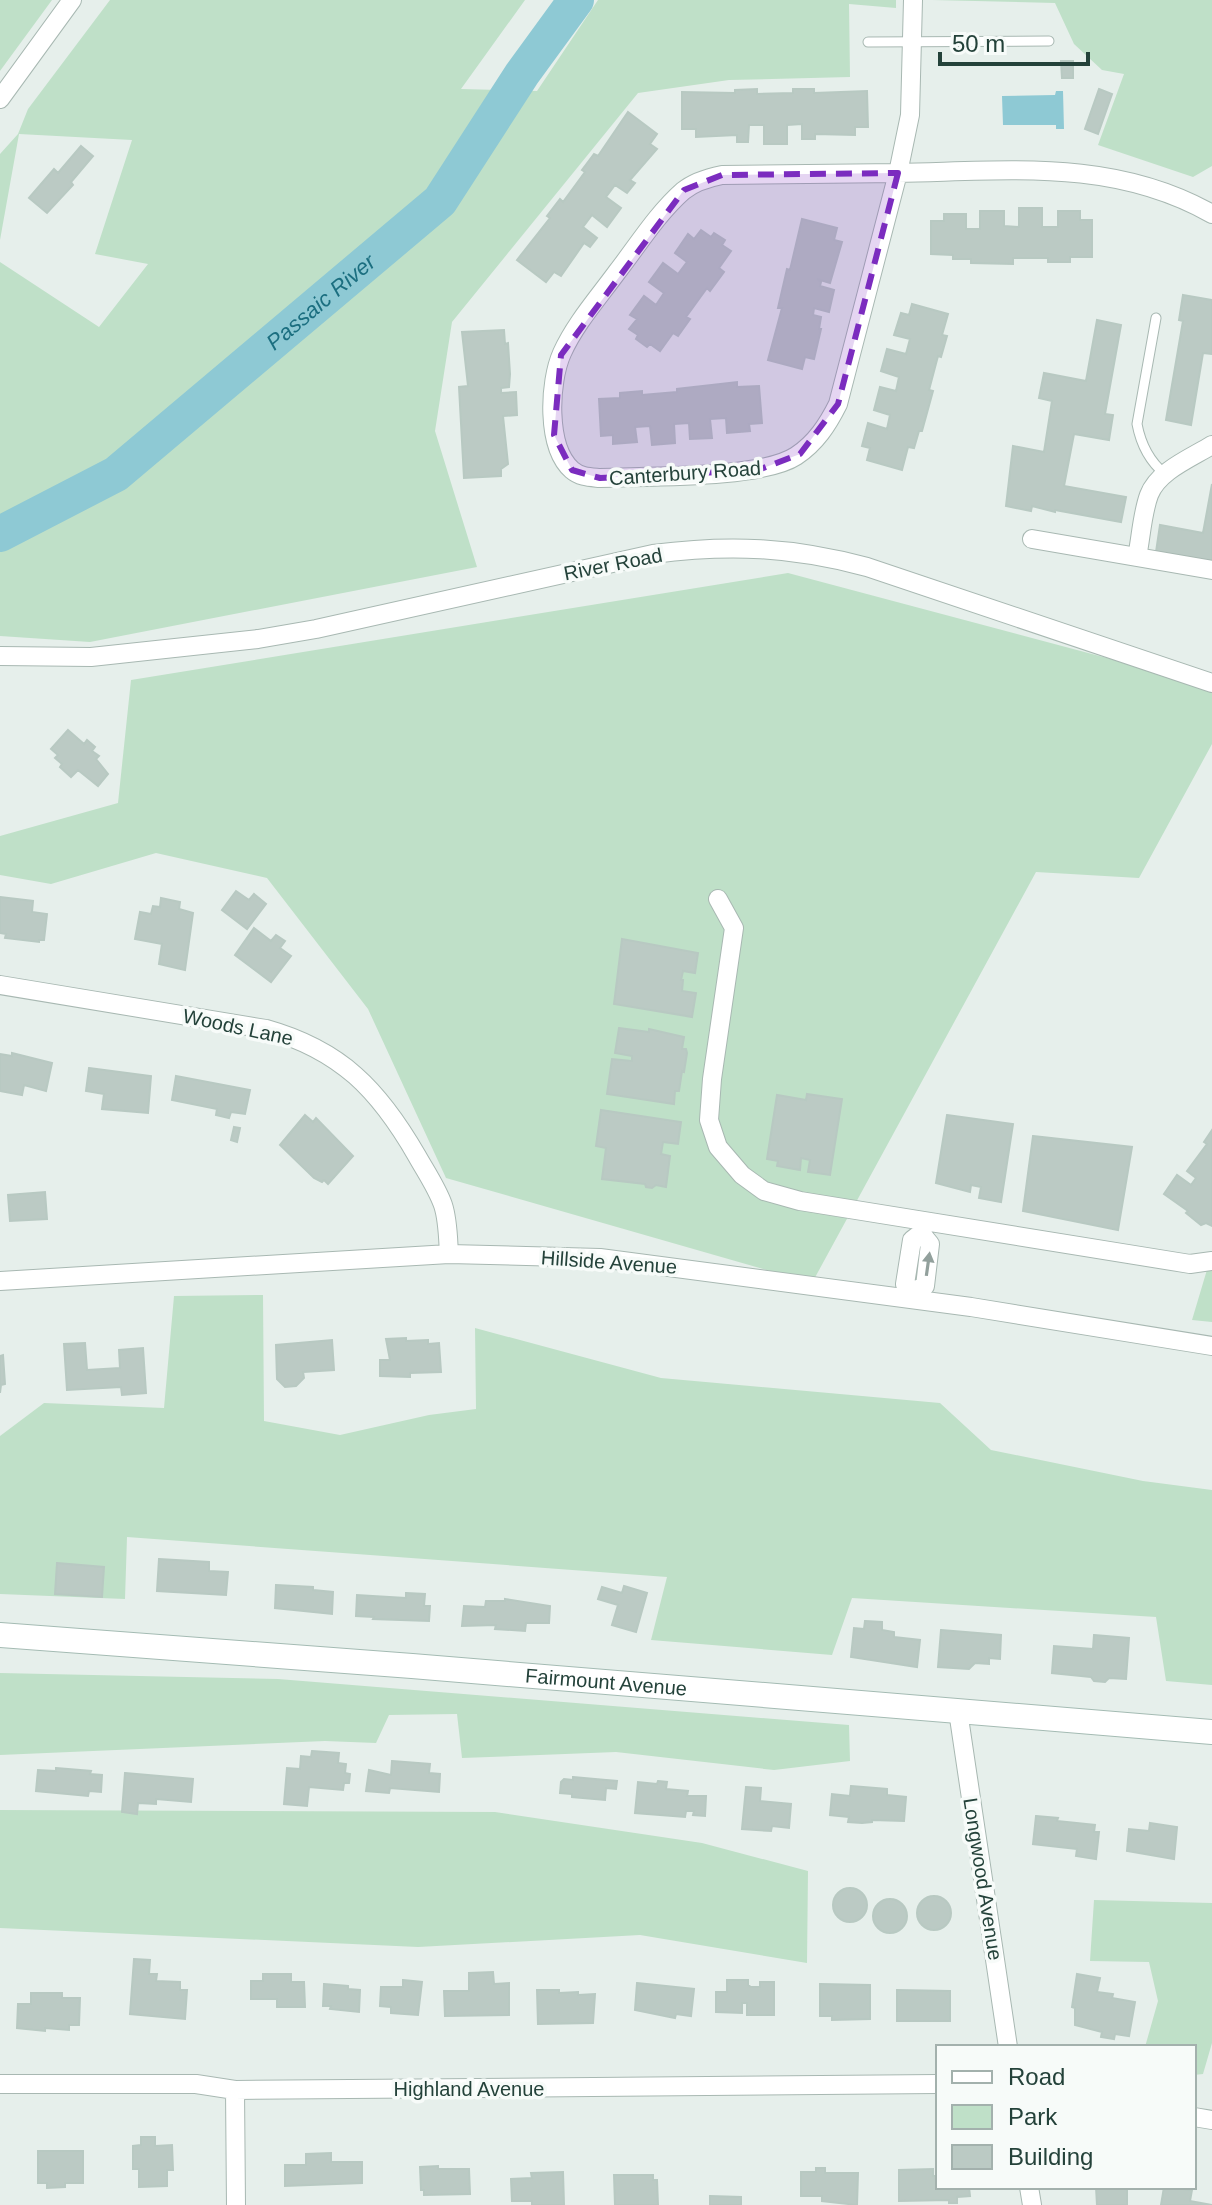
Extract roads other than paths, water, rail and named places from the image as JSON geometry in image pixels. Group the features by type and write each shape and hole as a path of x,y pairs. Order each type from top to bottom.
{"main road":[{"name":"Fairmount Avenue","path":"0,1635 398,1664 1212,1732"}],"street":[{"path":"0,99 72,0"},
{"path":"898,173 910,115 913,0"},
{"name":"Canterbury Road","path":"898,173 838,404 821,435 800,454 758,470 600,478 582,476 572,470 561,457 554,435 552,396 561,355 584,316 662,212 697,182 722,175 898,173 1088,172 1141,183 1212,214"},
{"path":"1137,557 1149,495 1165,474 1212,445"},
{"path":"1032,539 1212,570"},
{"name":"River Road","path":"0,656 91,657 258,639 316,629 653,554 710,548 772,548 867,567 1212,683"},
{"path":"718,899 734,928 709,1120 718,1147 742,1175 764,1191 922,1227 1190,1264 1212,1261"},
{"name":"Woods Lane","path":"0,985 266,1029 308,1043 341,1062 364,1081 385,1105 438,1192 444,1208 449,1254"},
{"path":"913,1295 925,1286 930,1244 922,1227"},
{"name":"Hillside Avenue","path":"0,1281 449,1254 600,1258 913,1295 1212,1346"},
{"name":"Longwood Avenue","path":"958,1711 1008,2045"},
{"name":"Highland Avenue","path":"0,2084 196,2084 235,2090 936,2084"},
{"path":"235,2090 236,2205"}],"lane":[{"path":"868,42 1049,41"},
{"path":"1156,318 1137,424 1147,454 1165,474"}],"water":[{"path":"1056,91 1063,91 1064,129 1056,129 1056,125 1003,125 1002,96 1055,95"}],"waterway":[{"name":"Passaic River","path":"0,534 116,474 440,201 522,74 576,0"}]}
